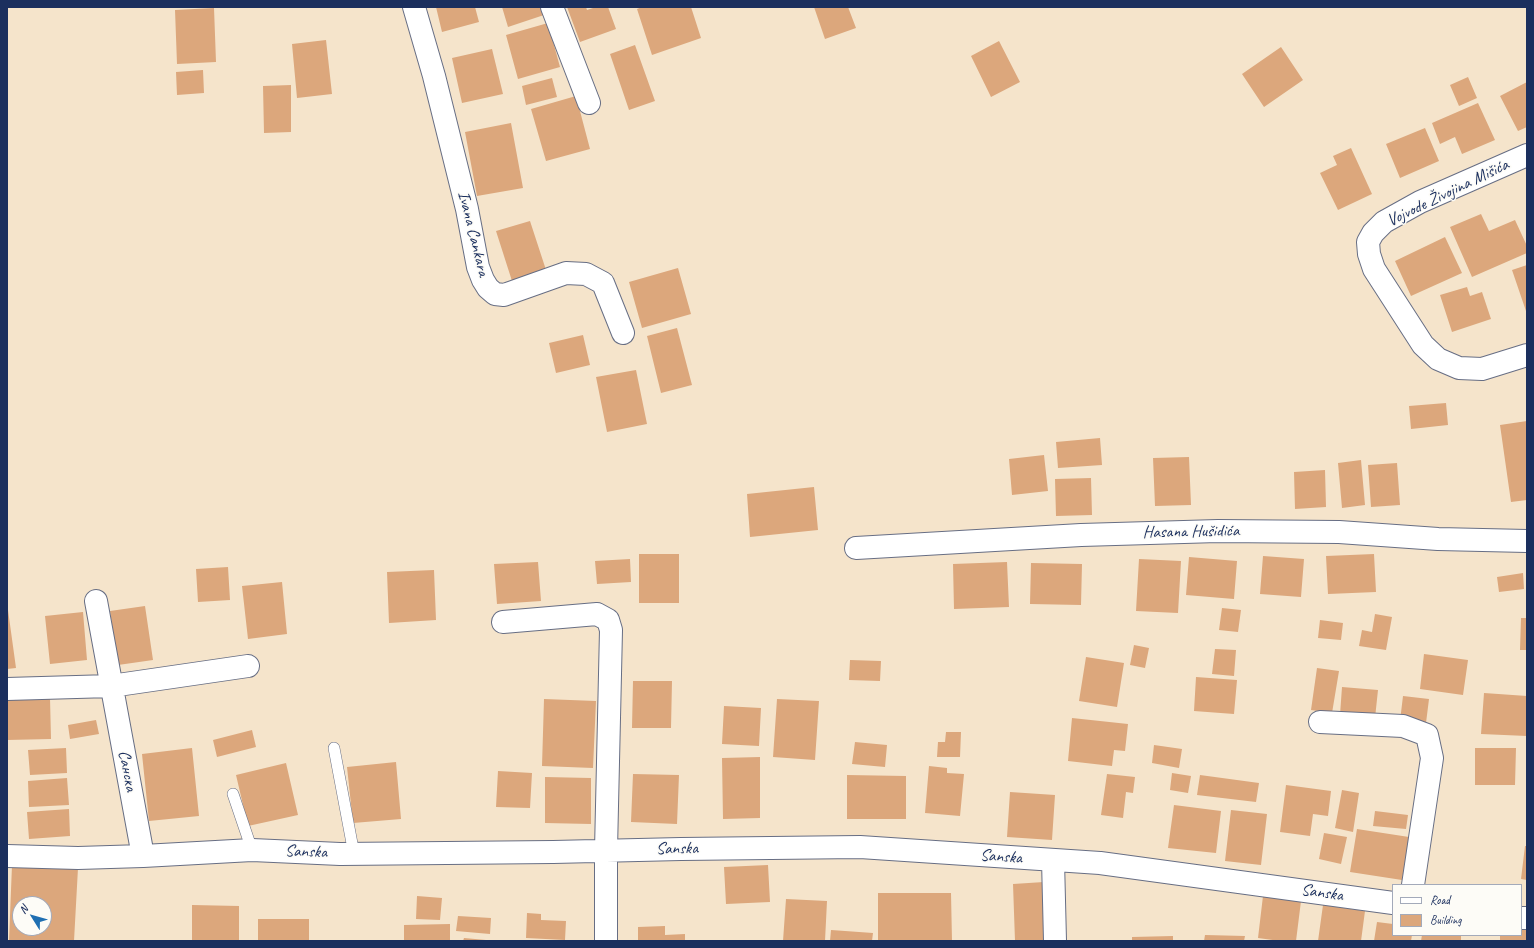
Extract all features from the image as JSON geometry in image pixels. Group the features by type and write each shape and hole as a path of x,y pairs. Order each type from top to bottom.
{"street":[{"name":"Ivana Cankara","path":"414,7 434,76 467,209 478,267 488,288 496,294 504,295 566,273 586,274 603,282 623,333"},
{"path":"552,7 589,103"},
{"name":"Vojvode Živojina Mišića","path":"1527,155 1408,209 1384,222 1373,233 1368,242 1368,254 1374,269 1423,345 1438,358 1458,368 1482,369 1527,355"},
{"name":"Hasana Hušidića","path":"856,548 1081,535 1218,531 1339,532 1438,539 1527,541"},
{"name":"Санска","path":"96,602 143,856"},
{"path":"503,622 597,614 608,620 611,630 606,850 606,941"},
{"path":"7,688 111,686 248,666"},
{"path":"1320,722 1403,726 1427,735 1432,758 1413,884"},
{"name":"Sanska","path":"7,856 78,858 252,850 354,854 860,847 1100,863 1392,903"},
{"path":"1053,860 1055,941"}],"lane":[{"path":"334,748 354,854"},
{"path":"233,794 252,850"}],"building":[{"path":"436,7 475,7 479,22 442,32"},
{"path":"502,7 545,7 547,14 508,27"},
{"path":"567,7 586,7 587,10 596,7 608,7 616,29 580,42"},
{"path":"642,7 691,7 701,38 652,55 637,9"},
{"path":"814,7 848,7 856,28 825,39"},
{"path":"214,8 216,62 177,64 175,10"},
{"path":"548,23 560,67 518,79 506,35"},
{"path":"326,40 332,94 297,98 292,44"},
{"path":"999,41 1020,82 991,97 971,56"},
{"path":"635,45 655,101 629,110 610,54"},
{"path":"1281,47 1303,80 1264,107 1242,74"},
{"path":"492,49 503,94 462,103 452,58"},
{"path":"203,70 204,93 177,95 176,72"},
{"path":"1468,77 1477,98 1459,106 1450,85"},
{"path":"552,78 557,97 526,105 522,86"},
{"path":"1527,82 1527,127 1518,131 1500,96"},
{"path":"291,85 291,132 264,133 263,86"},
{"path":"576,96 590,149 546,161 531,109"},
{"path":"1478,103 1495,140 1462,154 1455,137 1440,144 1432,123"},
{"path":"511,123 523,188 477,196 465,132"},
{"path":"1425,128 1439,161 1400,178 1386,144"},
{"path":"1351,148 1372,194 1338,210 1320,173 1337,165 1333,156"},
{"path":"1481,214 1489,231 1515,220 1527,246 1527,253 1472,277 1450,227"},
{"path":"530,221 546,270 512,281 496,231"},
{"path":"1445,237 1462,273 1411,296 1395,261"},
{"path":"1527,265 1527,314 1512,270"},
{"path":"678,268 691,314 642,328 629,282"},
{"path":"1467,287 1470,296 1482,292 1491,319 1452,332 1440,295"},
{"path":"677,328 692,385 661,393 647,336"},
{"path":"583,335 590,365 556,373 549,343"},
{"path":"636,370 647,424 607,432 596,377"},
{"path":"1446,403 1448,425 1411,429 1409,406"},
{"path":"1527,421 1527,500 1511,502 1500,425"},
{"path":"1100,438 1102,465 1058,468 1056,442"},
{"path":"1044,455 1048,491 1012,495 1009,459"},
{"path":"1189,457 1191,505 1155,506 1153,458"},
{"path":"1361,460 1365,505 1342,508 1338,463"},
{"path":"1397,463 1400,505 1371,507 1368,465"},
{"path":"1325,470 1326,507 1295,509 1294,472"},
{"path":"1091,478 1092,515 1056,516 1055,479"},
{"path":"814,487 818,530 750,537 747,494"},
{"path":"639,554 679,554 679,603 639,603"},
{"path":"1374,554 1376,592 1328,594 1326,556"},
{"path":"1263,556 1304,559 1301,597 1260,594"},
{"path":"1189,557 1237,561 1234,599 1186,595"},
{"path":"630,559 631,582 597,584 595,561"},
{"path":"1139,559 1181,561 1178,613 1136,611"},
{"path":"538,562 541,601 497,604 494,564"},
{"path":"1007,562 1009,607 954,609 953,564"},
{"path":"1031,563 1082,564 1081,605 1030,604"},
{"path":"228,567 230,600 198,602 196,569"},
{"path":"434,570 436,620 389,623 387,572"},
{"path":"1523,573 1524,589 1499,592 1497,577"},
{"path":"282,582 287,634 248,639 242,586"},
{"path":"145,606 153,660 118,665 110,611"},
{"path":"1222,608 1241,610 1238,632 1219,630"},
{"path":"7,610 16,668 7,669"},
{"path":"83,612 87,660 50,664 45,616"},
{"path":"1375,614 1392,617 1386,650 1359,646 1362,630 1372,632"},
{"path":"1521,618 1527,618 1527,650 1520,650"},
{"path":"1320,620 1343,623 1341,640 1318,638"},
{"path":"1134,645 1149,648 1145,668 1130,665"},
{"path":"1215,649 1236,650 1234,676 1212,674"},
{"path":"1424,654 1468,660 1463,695 1420,689"},
{"path":"1086,657 1124,663 1117,707 1079,701"},
{"path":"850,660 881,661 880,681 849,680"},
{"path":"1317,668 1339,671 1332,713 1311,710"},
{"path":"1196,677 1237,680 1234,714 1194,711"},
{"path":"633,681 672,681 671,728 632,728"},
{"path":"1342,687 1378,690 1375,718 1340,715"},
{"path":"1484,693 1527,696 1527,736 1481,734"},
{"path":"1403,696 1429,699 1426,723 1400,721"},
{"path":"50,698 51,739 7,740 7,699"},
{"path":"544,699 596,701 593,768 542,766"},
{"path":"777,699 819,701 815,760 773,757"},
{"path":"724,706 761,708 759,746 722,744"},
{"path":"1072,718 1128,724 1125,751 1114,750 1112,766 1068,761"},
{"path":"96,720 99,734 70,739 68,725"},
{"path":"252,730 256,747 217,757 213,740"},
{"path":"946,732 961,732 960,757 937,757 938,742 945,742"},
{"path":"855,742 887,745 885,767 852,764"},
{"path":"1154,745 1182,749 1179,768 1152,763"},
{"path":"66,748 67,773 30,775 28,750"},
{"path":"192,748 199,816 149,821 142,754"},
{"path":"1475,748 1516,748 1515,785 1475,785"},
{"path":"760,757 760,818 723,819 722,758"},
{"path":"396,762 401,819 353,823 347,767"},
{"path":"286,763 298,815 248,826 236,775"},
{"path":"929,766 947,768 947,773 964,774 960,816 925,813"},
{"path":"498,771 532,773 530,808 496,807"},
{"path":"1172,773 1191,776 1188,793 1170,790"},
{"path":"633,774 679,775 677,824 631,822"},
{"path":"1107,774 1135,777 1133,793 1126,792 1123,818 1101,815"},
{"path":"847,775 906,776 906,819 847,819"},
{"path":"1200,775 1259,783 1256,802 1197,795"},
{"path":"545,777 591,778 591,824 545,823"},
{"path":"67,778 69,805 29,807 28,781"},
{"path":"1286,785 1331,791 1328,816 1313,814 1310,836 1280,832"},
{"path":"1342,790 1359,793 1353,832 1335,828"},
{"path":"1010,792 1055,795 1052,840 1007,837"},
{"path":"1174,805 1221,811 1216,853 1168,848"},
{"path":"69,809 70,836 29,839 27,812"},
{"path":"1231,810 1267,814 1261,865 1225,861"},
{"path":"1375,811 1408,815 1406,829 1373,826"},
{"path":"1357,829 1409,837 1402,880 1350,872"},
{"path":"1324,833 1347,837 1341,864 1319,859"},
{"path":"1525,846 1527,846 1527,880 1521,879"},
{"path":"12,865 78,868 74,941 9,941"},
{"path":"768,865 770,902 726,904 724,867"},
{"path":"1044,882 1046,941 1015,941 1013,884"},
{"path":"878,893 951,893 952,941 878,941"},
{"path":"417,896 442,898 440,920 416,919"},
{"path":"1263,896 1301,901 1296,941 1280,941 1258,938"},
{"path":"786,899 827,901 825,941 783,941"},
{"path":"192,905 239,906 239,941 192,941"},
{"path":"1323,905 1365,911 1361,941 1318,941"},
{"path":"527,913 541,914 541,920 566,921 565,940 526,938"},
{"path":"458,916 491,918 490,934 456,931"},
{"path":"258,919 309,919 309,941 258,941"},
{"path":"1377,922 1392,924 1392,936 1412,936 1411,941 1374,941"},
{"path":"450,924 450,941 404,941 404,925"},
{"path":"665,926 665,935 685,934 685,941 638,941 638,927"},
{"path":"1522,929 1527,929 1527,941 1500,941 1500,936 1522,936"},
{"path":"831,930 873,933 872,941 830,941"},
{"path":"1205,935 1245,936 1244,941 1204,941"},
{"path":"1173,936 1173,941 1132,941 1132,937"},
{"path":"1422,936 1461,936 1461,941 1421,941"},
{"path":"464,938 486,940 486,941 463,941"}]}
